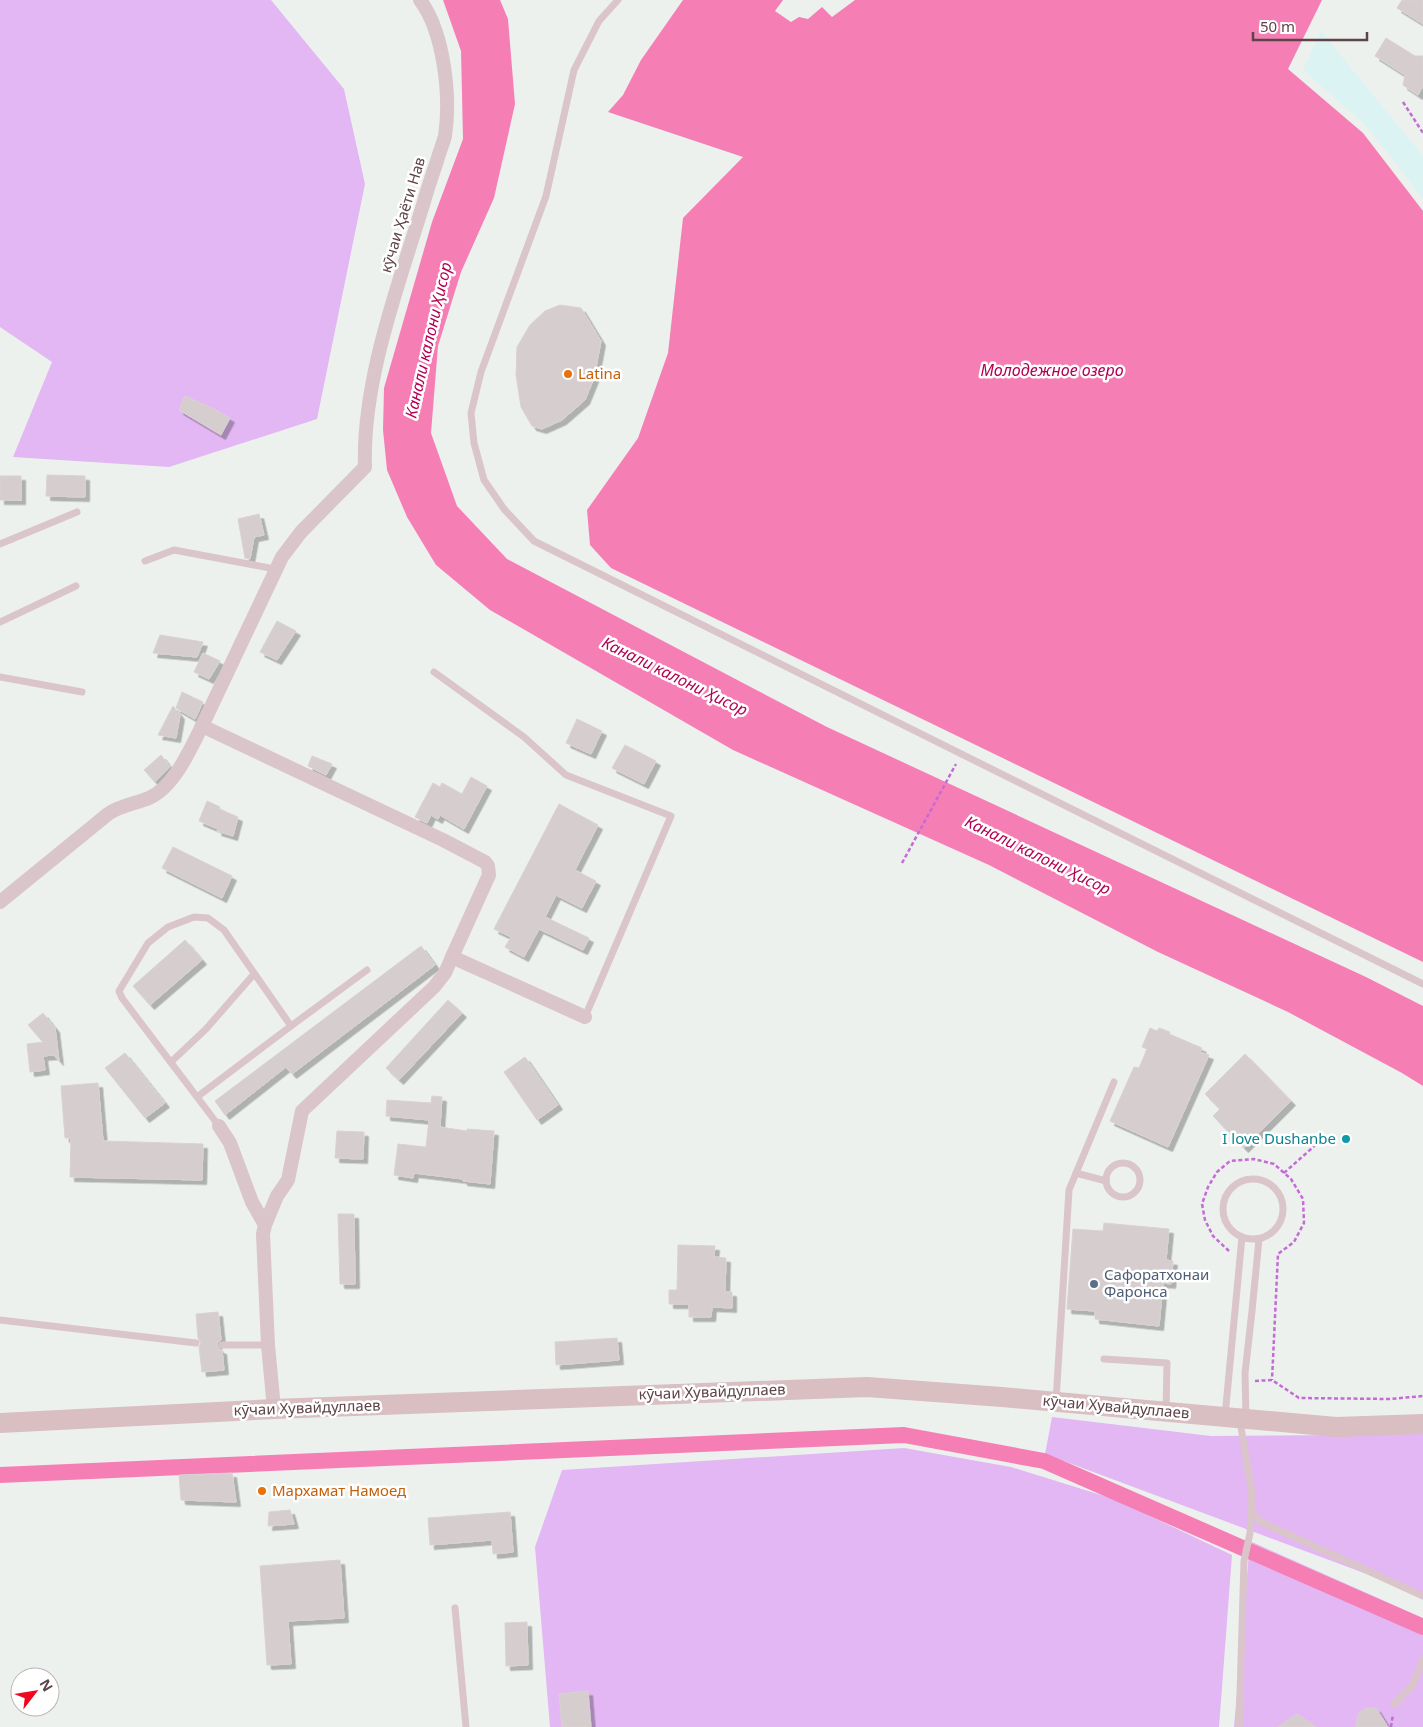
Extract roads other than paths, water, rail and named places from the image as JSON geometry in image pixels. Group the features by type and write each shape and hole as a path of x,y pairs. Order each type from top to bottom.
{"street":[{"name":"кӯчаи Ҳаёти Нав","path":"0,902 108,814 117,808 150,798 170,781 191,748 276,569 291,543 365,467 364,442 371,392 387,322 444,137 446,105 444,73 433,26 420,0"},
{"path":"202,726 443,840 485,862 489,870 489,875 445,974 434,987 302,1111 288,1180 277,1196 264,1225 262,1245 274,1409"},
{"path":"452,957 585,1017"},
{"path":"219,1126 230,1143 252,1202 264,1225"},
{"name":"кӯчаи Хувайдуллаев","path":"0,1423 274,1409 868,1387 1336,1427 1423,1424"}],"lane":[{"path":"618,0 599,21 574,70 546,196 481,372 471,413 474,443 484,480 504,509 534,541 1423,984"},
{"path":"0,544 76,512"},
{"path":"145,561 174,550 276,569"},
{"path":"0,622 76,586"},
{"path":"434,672 518,732 566,775 671,816 585,1017"},
{"path":"0,677 82,692"},
{"path":"219,1126 122,998 120,991 148,943 168,927 194,917 208,918 224,930 291,1026"},
{"path":"197,1097 367,970"},
{"path":"171,1062 206,1029 254,974"},
{"path":"1056,1402 1069,1190 1114,1082"},
{"path":"1123,1163 1134,1167 1140,1177 1138,1188 1134,1193 1123,1197 1112,1193 1106,1182 1108,1171 1112,1167 1123,1163"},
{"path":"1076,1173 1106,1182"},
{"path":"1255,1179 1265,1181 1280,1193 1284,1212 1281,1222 1276,1230 1268,1236 1259,1239 1242,1237 1230,1229 1225,1220 1224,1200 1229,1190 1237,1184 1255,1179"},
{"path":"1239,1727 1244,1561 1250,1533 1252,1494 1237,1418 1242,1237"},
{"path":"1237,1418 1245,1373 1259,1239"},
{"path":"0,1320 196,1342"},
{"path":"222,1345 268,1345"},
{"path":"1104,1359 1166,1363 1166,1411"},
{"path":"1251,1512 1261,1522 1423,1596"},
{"path":"455,1608 466,1727"},
{"path":"1394,1704 1413,1685 1423,1659"}],"water":[{"name":"Канали калони Ҳисор","path":"443,0 500,0 508,19 515,104 494,198 461,272 438,346 431,433 457,506 507,559 827,727 1366,977 1423,1006 1423,1086 1288,1012 1158,952 989,865 733,750 490,610 436,565 407,517 387,470 383,430 384,388 432,222 463,139 461,51"},
{"name":"Молодежное озеро","path":"683,0 783,0 775,11 791,22 799,17 808,19 822,7 832,17 855,0 1322,0 1288,69 1363,133 1423,211 1423,962 611,568 590,545 587,510 638,438 668,353 683,218 743,157 608,112 623,95 641,60"}],"waterway":[{"path":"0,1475 904,1435 1044,1461 1423,1627"}],"place":[{"name":"Latina","path":"568,374"},
{"name":"I love Dushanbe","path":"1346,1139"},
{"name":"Сафоратхонаи Фаронса","path":"1094,1284"},
{"name":"Мархамат Намоед","path":"262,1491"}]}
